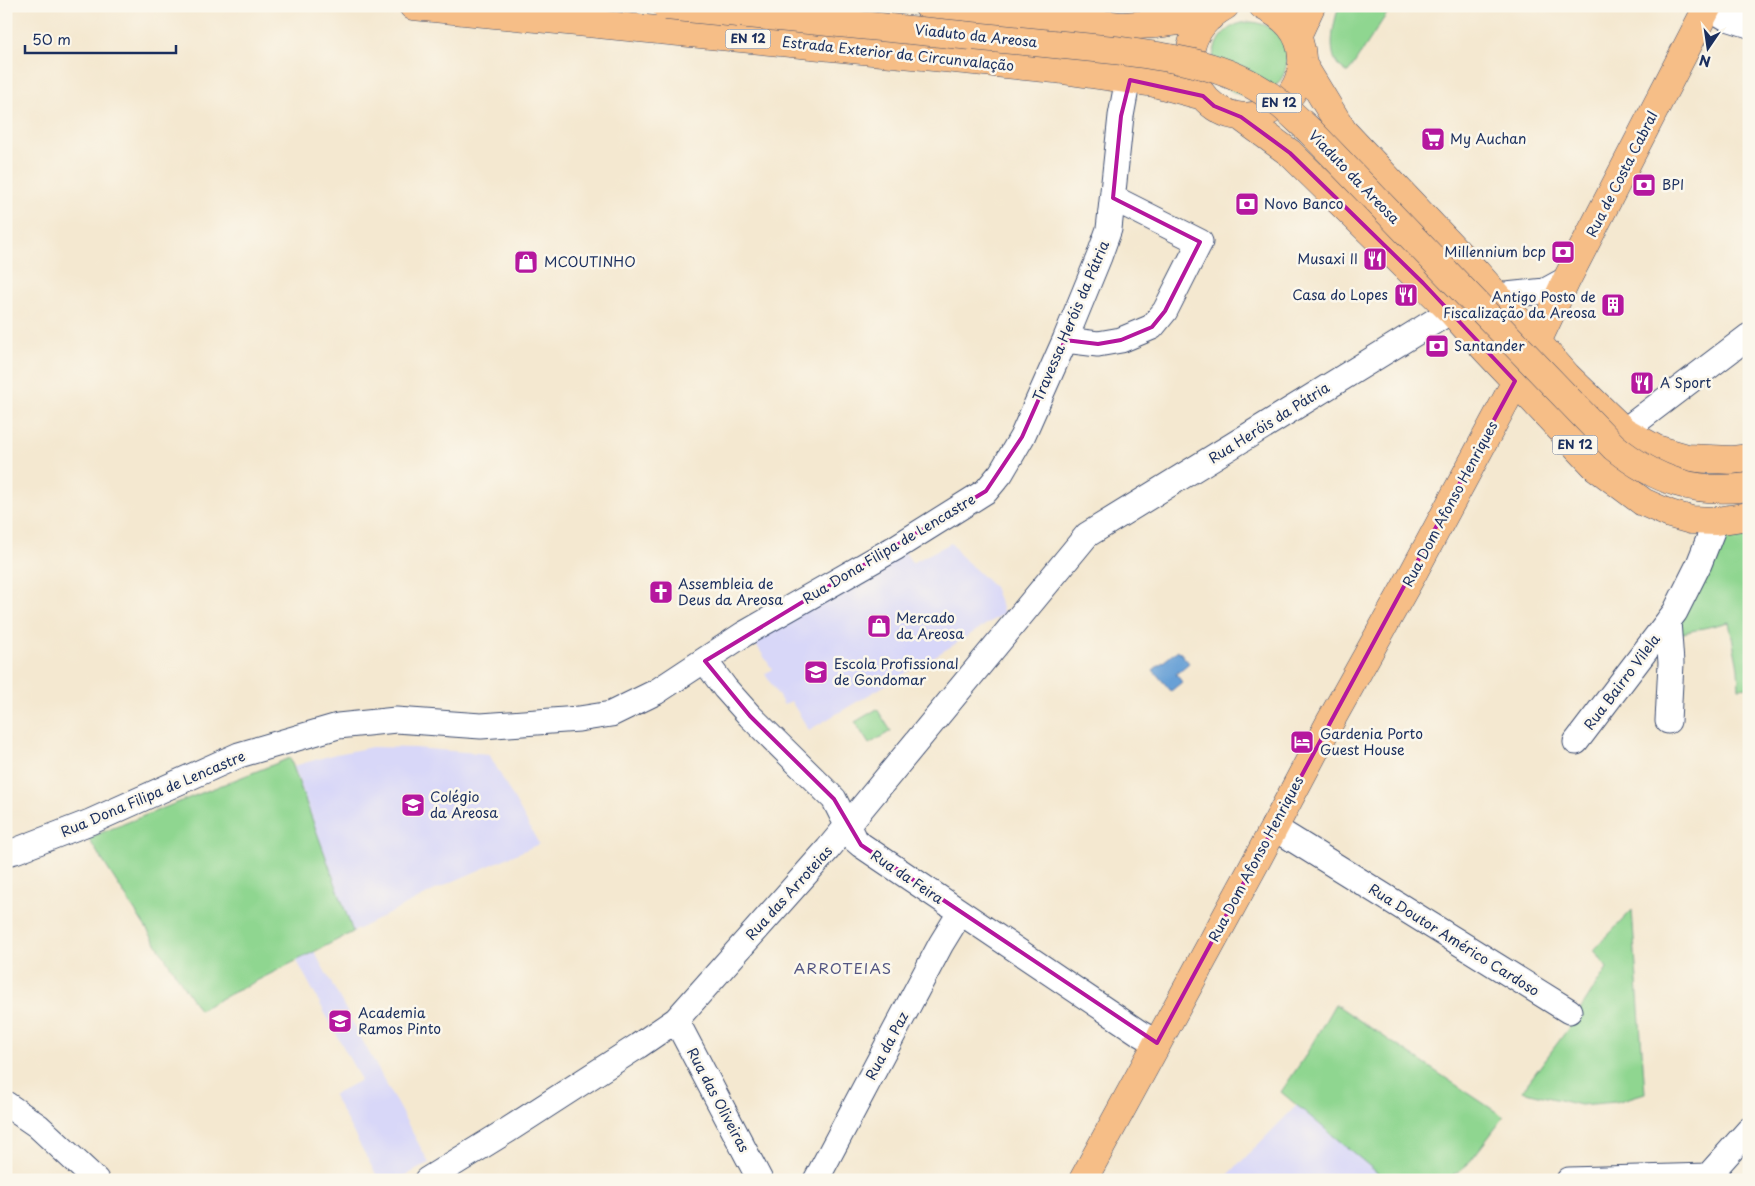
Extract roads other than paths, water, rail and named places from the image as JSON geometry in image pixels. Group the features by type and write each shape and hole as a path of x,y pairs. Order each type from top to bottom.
{"main road":[{"name":"Estrada Exterior da Circunvalação","path":"413,6 1055,69 1170,86 1203,96"},
{"name":"Viaduto da Areosa","path":"666,6 1114,50 1184,60 1236,77 1269,95 1310,131 1614,447 1653,474 1682,485 1723,489 1749,487"},
{"name":"EN 12","path":"928,6 1121,26 1155,24 1218,11"},
{"name":"EN 12","path":"1241,117 1259,115 1275,109 1289,97 1298,82 1303,65 1302,50 1297,36 1288,22 1276,12 1263,6"},
{"path":"1297,36 1311,6"},
{"name":"Rua de Costa Cabral","path":"1536,342 1708,6"},
{"name":"EN 12","path":"1218,11 1198,30 1191,46 1189,64 1194,81 1203,96 1214,106 1227,113 1241,117 1290,153 1451,311 1596,467 1643,502 1691,520 1716,520 1749,516"},
{"name":"EN 12","path":"1303,65 1343,131 1476,272 1567,376 1624,431 1656,449 1687,458 1733,460 1749,458"},
{"name":"Rua Dom Afonso Henriques","path":"1083,1180 1273,827 1411,577 1536,342"},
{"path":"1537,404 1536,391 1543,380 1554,375 1567,376"}],"street":[{"path":"1708,6 1727,18 1749,25"},
{"name":"Travessa Heróis da Pátria","path":"986,491 1001,473 1022,437 1065,340 1109,229 1121,116 1126,89 1130,80"},
{"path":"1065,340 1098,344 1121,340 1152,327 1165,312 1200,242 1113,198"},
{"name":"Rua Heróis da Pátria","path":"1087,536 1451,311 1496,296 1544,291 1567,279"},
{"path":"1624,431 1749,336"},
{"name":"Rua Dona Filipa de Lencastre","path":"6,853 90,822 240,755 338,726 396,720 481,726 579,719 612,714 656,692 744,634 896,548 986,491"},
{"name":"Rua Bairro Vilela","path":"1576,742 1675,612 1699,564 1716,520"},
{"name":"Rua das Arroteias","path":"427,1180 557,1099 676,1020 847,826 1087,536"},
{"name":"Rua Bairro Vilela","path":"1668,621 1671,663 1668,721"},
{"name":"Rua da Feira","path":"705,661 750,716 834,799 854,839 861,845 1157,1043"},
{"name":"Rua Doutor Américo Cardoso","path":"1273,827 1569,1011"},
{"name":"Rua da Paz","path":"816,1180 941,944 960,913"},
{"name":"Rua das Oliveiras","path":"676,1020 760,1180"},
{"path":"6,1104 38,1126 96,1180"},
{"path":"1569,1180 1713,1178 1749,1130"}],"water":[{"path":"1178,650 1189,663 1176,674 1182,682 1171,691 1153,670"}],"place":[{"name":"My Auchan","path":"1433,139"},
{"name":"BPI","path":"1644,185"},
{"name":"Novo Banco","path":"1247,204"},
{"name":"Millennium bcp","path":"1563,252"},
{"name":"Musaxi II","path":"1375,259"},
{"name":"MCOUTINHO","path":"526,262"},
{"name":"Casa do Lopes","path":"1406,295"},
{"name":"Antigo Posto de Fiscalização da Areosa","path":"1613,305"},
{"name":"Santander","path":"1437,346"},
{"name":"A Sport","path":"1642,383"},
{"name":"Assembleia de Deus da Areosa","path":"661,592"},
{"name":"Mercado da Areosa","path":"879,626"},
{"name":"Escola Profissional de Gondomar","path":"816,672"},
{"name":"Gardenia Porto Guest House","path":"1302,742"},
{"name":"Colégio da Areosa","path":"413,805"},
{"name":"Academia Ramos Pinto","path":"340,1021"}],"district":[{"name":"ARROTEIAS","path":"843,969"}]}
